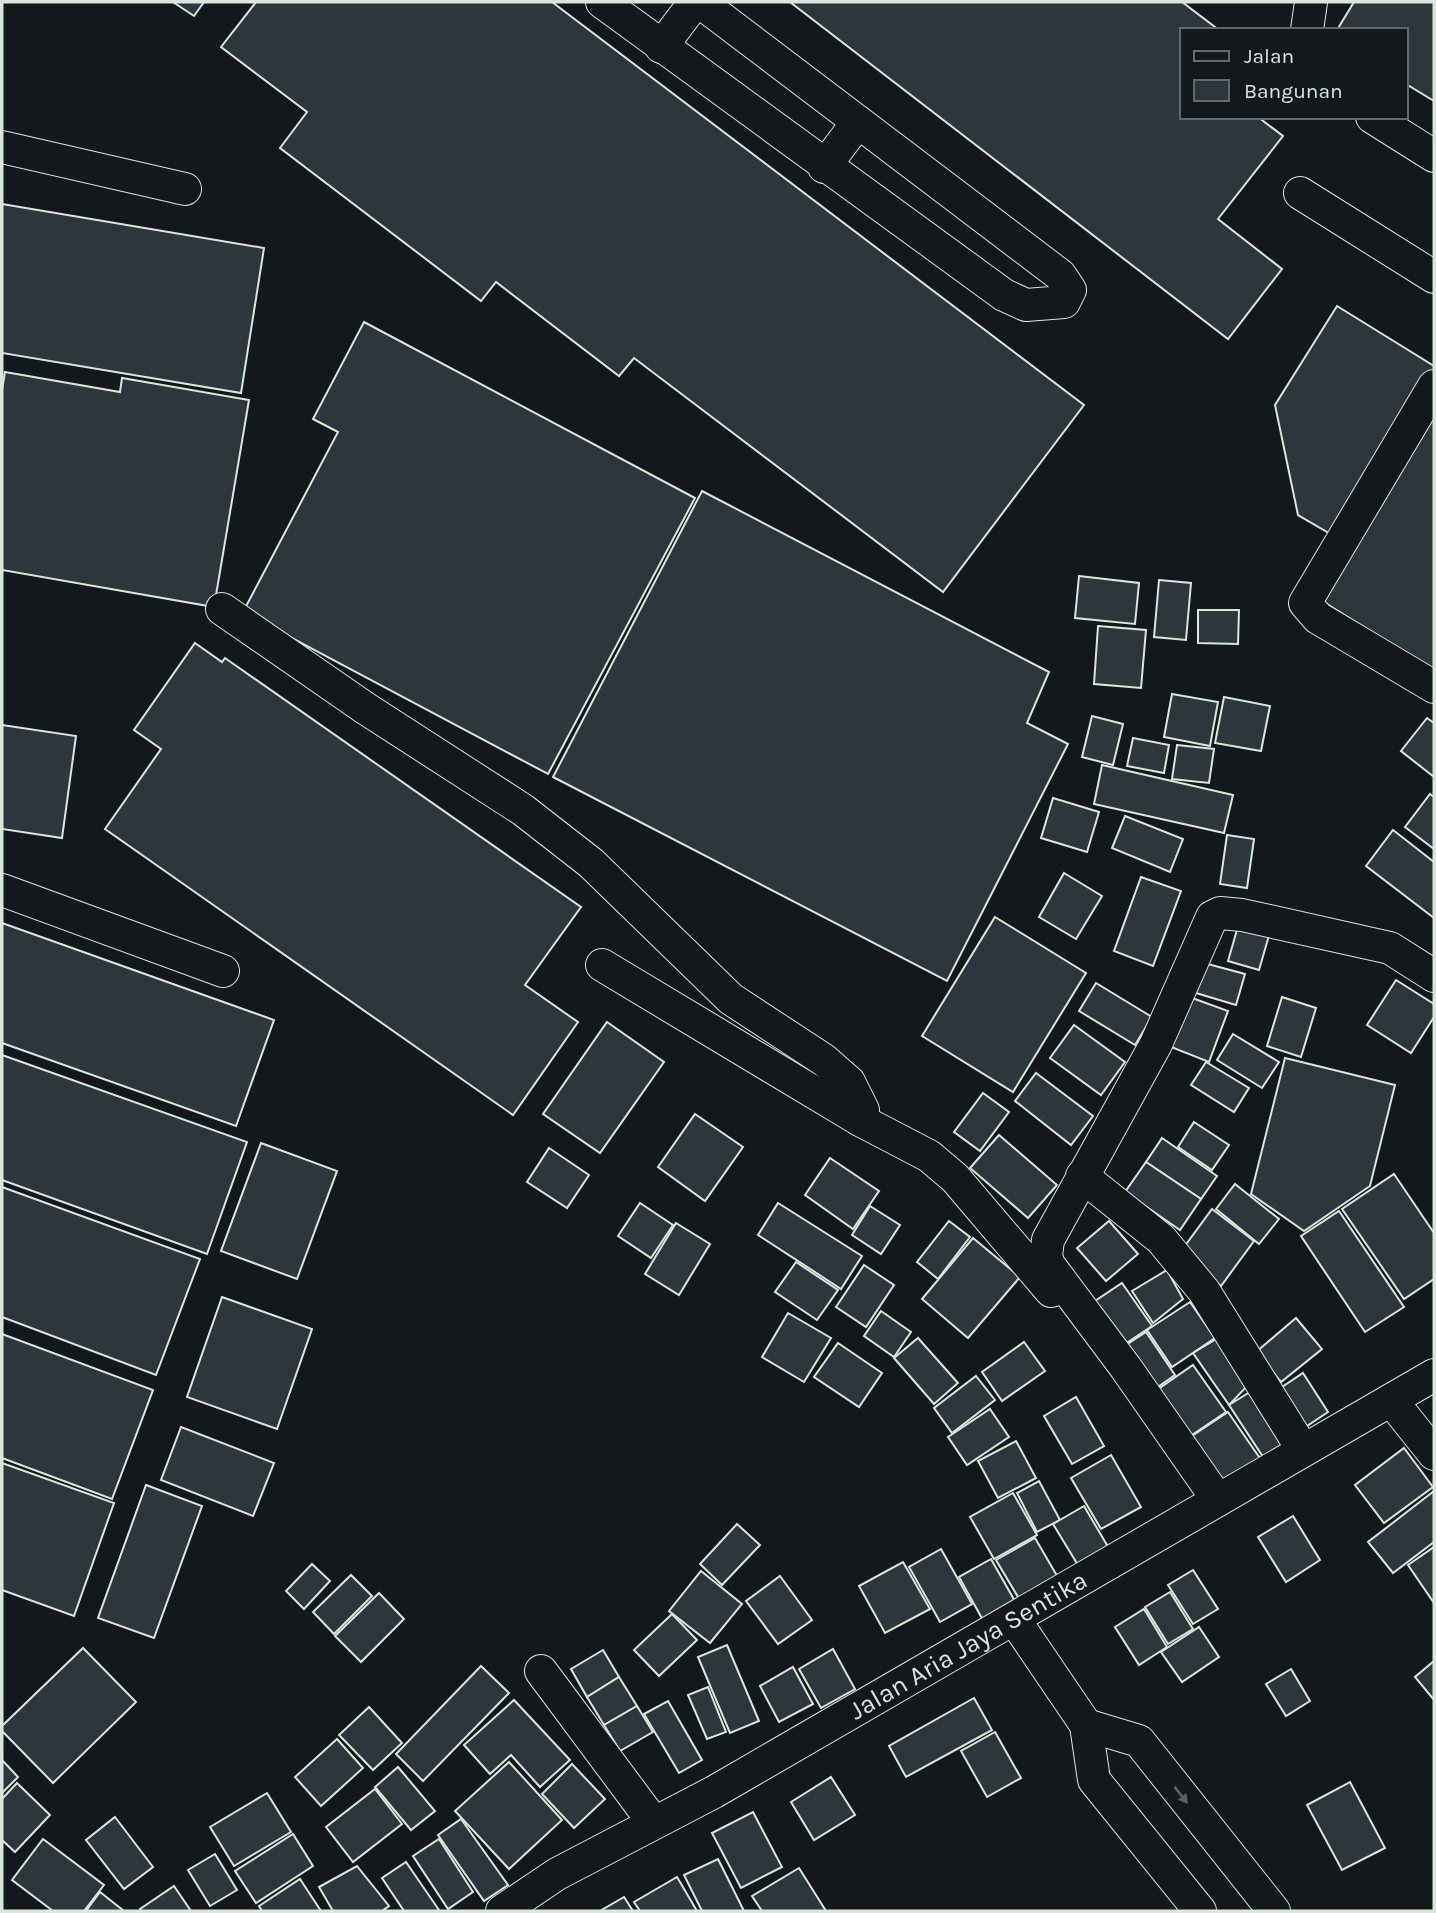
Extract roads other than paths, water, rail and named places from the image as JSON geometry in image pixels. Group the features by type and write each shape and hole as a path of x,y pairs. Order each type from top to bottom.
{"street":[{"path":"602,2 661,47 824,167 1004,295 1026,305 1064,302 1070,290 1060,275 698,2 661,47"},
{"path":"1307,28 1311,2"},
{"path":"1376,119 1434,156"},
{"path":"824,167 858,122"},
{"path":"2,147 185,189"},
{"path":"1300,192 1434,277"},
{"path":"1434,386 1305,603 1318,618 1434,687"},
{"path":"222,609 365,708 523,810 591,863 730,999 824,1060 849,1082 863,1110 860,1120"},
{"path":"2,890 223,971"},
{"path":"1210,1505 1126,1368 1049,1265 1046,1256 1048,1240 1156,1044 1212,917 1220,914 1242,915 1390,948 1434,976"},
{"path":"601,965 860,1120 929,1156 955,1178 1119,1374 1210,1505"},
{"path":"1082,1176 1161,1239 1195,1281 1303,1450"},
{"name":"Jalan Aria Jaya Sentika","path":"502,1911 557,1874 654,1823 1014,1619 1434,1376"},
{"path":"1391,1400 1434,1454"},
{"path":"1014,1619 1086,1725 1094,1780 1200,1911"},
{"path":"541,1671 654,1823"},
{"path":"1086,1725 1139,1741 1274,1911"}]}
